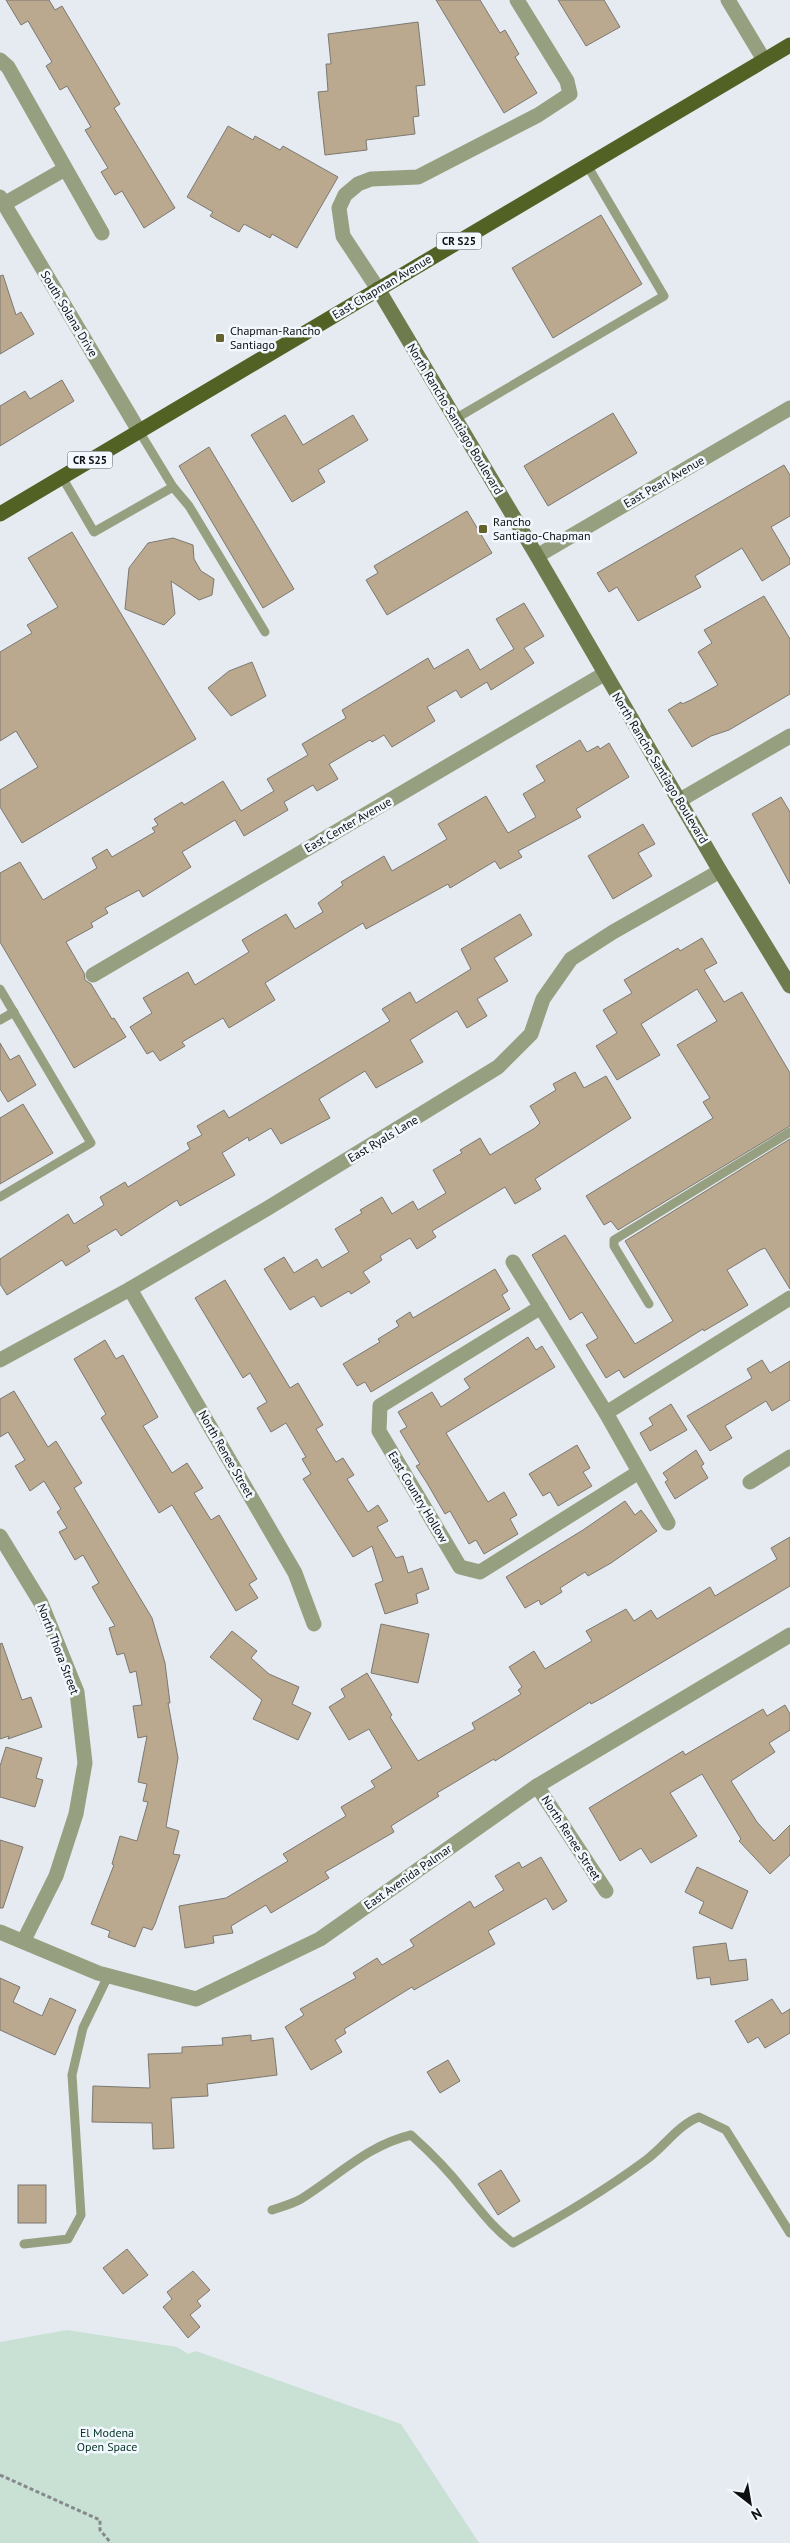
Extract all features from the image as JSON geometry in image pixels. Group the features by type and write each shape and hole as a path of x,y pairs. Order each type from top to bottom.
{"main road":[{"name":"East Chapman Avenue","path":"0,514 790,44"}],"street":[{"name":"North Rancho Santiago Boulevard","path":"517,0 567,81 570,94 538,115 418,177 372,179 358,184 345,195 339,208 343,236 378,289 455,418 720,871 790,986"},
{"path":"728,0 764,60"},
{"path":"0,60 8,67 102,233"},
{"path":"2,201 65,169"},
{"name":"South Solana Drive","path":"2,201 139,431"},
{"name":"East Pearl Avenue","path":"537,556 790,408"},
{"name":"East Center Avenue","path":"93,975 604,674"},
{"path":"680,800 790,736"},
{"name":"East Ryals Lane","path":"0,1360 130,1289 317,1179 498,1068 531,1034 543,999 571,960 613,932 720,871"},
{"path":"513,1262 606,1413 668,1523"},
{"name":"North Renee Street","path":"130,1289 295,1573 314,1624"},
{"path":"606,1413 790,1298"},
{"name":"East Country Hollow","path":"541,1307 380,1406 379,1431 460,1567 480,1572 639,1472"},
{"path":"750,1482 790,1457"},
{"name":"North Thora Street","path":"0,1536 41,1603 77,1692 85,1763 76,1814 56,1876 24,1940"},
{"name":"East Avenida Palmar","path":"0,1932 24,1940 108,1976 196,1999 320,1939 537,1786 790,1635"},
{"name":"North Renee Street","path":"537,1786 606,1891"}],"lane":[{"path":"455,418 664,296 586,165"},
{"path":"139,431 173,486 189,506 265,632"},
{"path":"62,477 94,532 173,486"},
{"path":"0,989 91,1143 0,1197"},
{"path":"0,1020 14,1012"},
{"path":"649,1304 614,1246 614,1240 790,1132"},
{"path":"24,2244 68,2239 81,2215 72,2075 83,2028 108,1976"},
{"path":"272,2210 299,2200 374,2148 390,2140 411,2135 426,2147 465,2191 483,2216 513,2243 613,2184 656,2152 688,2122 699,2117 726,2130 790,2233"}],"path":[{"path":"0,2475 100,2520 100,2530 111,2543"}],"green space":[{"name":"El Modena Open Space","path":"67,2330 177,2347 188,2354 196,2351 401,2424 479,2543 0,2543 0,2342"}],"building":[{"path":"6,0 49,0 55,10 62,6 120,104 114,108 175,208 144,228 122,191 115,195 101,172 108,168 85,130 91,127 67,86 60,90 46,66 52,62 28,21 21,25"},
{"path":"436,0 480,0 500,33 505,30 519,54 515,57 537,93 504,113"},
{"path":"558,0 604,0 620,27 586,46"},
{"path":"418,22 425,85 416,86 419,116 413,117 415,134 366,140 367,150 325,155 318,92 328,91 326,64 331,64 328,34"},
{"path":"228,126 253,140 255,136 280,150 283,146 338,177 297,248 272,234 270,238 244,224 239,232 210,216 213,212 187,197"},
{"path":"601,215 642,284 553,338 512,268"},
{"path":"3,275 16,315 21,312 34,334 0,354 0,276"},
{"path":"62,380 74,401 0,446 0,406 25,391 30,399"},
{"path":"613,413 637,453 548,506 524,466"},
{"path":"285,415 303,445 353,415 368,440 318,470 325,482 292,502 251,435"},
{"path":"209,447 294,589 263,608 179,466"},
{"path":"784,465 790,475 790,516 771,527 790,559 790,564 762,581 742,548 695,576 701,587 638,621 617,587 609,592 597,573"},
{"path":"467,511 492,553 387,615 366,580 378,573 374,566"},
{"path":"72,532 196,739 22,843 0,807 0,790 38,767 16,731 0,741 0,652 32,633 27,625 58,607 28,558"},
{"path":"173,538 193,545 194,559 201,571 214,579 212,595 199,600 171,581 175,614 164,625 125,609 129,568 148,543"},
{"path":"764,596 790,639 790,694 729,730 711,736 692,747 668,710 718,685 698,652 712,643 704,630"},
{"path":"524,603 544,636 524,648 534,663 491,690 487,682 461,698 456,690 427,707 435,721 392,747 384,735 372,742 370,740 329,764 338,779 317,791 313,785 284,802 288,810 244,836 235,820 182,852 191,867 143,897 139,890 105,908 108,913 91,923 93,927 66,942 84,973 85,980 91,984 112,1019 114,1018 126,1037 74,1068 0,942 0,873 20,862 43,900 97,868 92,858 107,849 112,857 155,832 152,828 158,825 154,819 182,802 184,805 223,781 241,811 274,791 267,779 308,755 302,744 346,718 342,710 428,658 434,669 468,649 480,670 514,649 496,619"},
{"path":"252,662 266,696 231,716 208,688 229,671"},
{"path":"580,740 587,752 598,746 600,749 609,743 629,777 576,809 581,817 518,851 522,857 500,869 495,861 450,888 448,884 366,929 363,923 265,983 275,1000 229,1028 223,1018 182,1042 185,1046 160,1061 153,1051 147,1054 130,1027 152,1013 143,998 188,972 195,985 249,952 242,940 286,914 295,929 323,912 318,903 343,885 341,882 384,856 392,871 447,839 438,824 486,796 508,833 536,817 523,794 545,781 536,766"},
{"path":"781,797 790,812 790,884 752,814"},
{"path":"643,824 655,844 638,853 652,876 613,899 588,856"},
{"path":"520,914 532,935 494,958 508,981 477,999 487,1016 467,1028 457,1011 410,1040 423,1062 376,1088 365,1071 319,1099 330,1118 281,1144 271,1128 249,1141 248,1137 222,1153 235,1175 180,1206 177,1200 121,1236 116,1229 87,1246 90,1251 66,1266 62,1260 7,1295 0,1284 0,1259 68,1214 74,1224 104,1205 100,1197 125,1182 128,1187 190,1149 187,1143 202,1135 197,1126 224,1110 229,1118 390,1021 382,1009 410,992 416,1003 471,969 461,949"},
{"path":"702,938 717,963 704,970 724,1002 742,992 790,1073 790,1126 618,1230 611,1221 604,1225 586,1196 713,1118 703,1102 710,1098 677,1045 717,1021 697,989 641,1024 660,1055 617,1080 596,1046 617,1033 603,1010 632,993 624,980 678,948 680,951"},
{"path":"0,1043 10,1060 19,1055 36,1085 8,1102 0,1089"},
{"path":"575,1072 584,1088 606,1076 631,1118 535,1179 541,1189 515,1204 505,1187 432,1231 436,1237 417,1249 410,1238 380,1256 382,1260 363,1272 370,1282 351,1294 349,1291 321,1307 314,1296 290,1310 264,1269 284,1257 294,1273 317,1259 322,1268 349,1252 335,1229 362,1213 360,1210 382,1197 392,1214 413,1201 418,1210 446,1193 433,1170 462,1153 460,1150 480,1138 490,1155 535,1128 540,1123 530,1106 556,1090 553,1084"},
{"path":"23,1104 53,1153 0,1184 0,1118"},
{"path":"790,1139 790,1289 765,1248 760,1250 727,1270 748,1305 704,1331 703,1329 624,1378 619,1370 606,1378 586,1345 598,1338 582,1312 570,1320 532,1255 565,1235 635,1344 673,1321 625,1241"},
{"path":"495,1269 508,1291 502,1295 510,1309 371,1392 365,1382 357,1386 343,1364 380,1342 378,1339 399,1326 396,1321 410,1312 413,1318"},
{"path":"225,1280 290,1388 298,1383 323,1425 316,1429 336,1462 343,1458 354,1475 347,1479 368,1512 378,1505 388,1521 377,1527 396,1558 403,1556 408,1573 422,1568 429,1589 416,1594 418,1603 385,1614 375,1584 383,1581 372,1546 353,1557 303,1479 311,1474 302,1459 306,1457 286,1423 271,1432 257,1408 267,1402 250,1373 243,1378 195,1298"},
{"path":"528,1337 536,1350 542,1346 555,1367 446,1433 488,1502 504,1492 517,1515 510,1519 518,1534 484,1554 476,1540 469,1544 450,1511 445,1514 416,1466 420,1464 400,1431 407,1427 398,1412 432,1392 441,1407 470,1388 464,1379"},
{"path":"105,1340 116,1359 123,1355 158,1417 143,1426 172,1473 187,1463 203,1488 194,1493 211,1520 219,1515 257,1579 249,1584 258,1598 236,1611 172,1505 159,1513 101,1418 106,1414 74,1359"},
{"path":"762,1360 770,1373 790,1361 790,1400 772,1411 766,1401 725,1426 732,1438 710,1451 687,1416 752,1378 747,1369"},
{"path":"14,1391 48,1447 56,1441 82,1483 74,1488 152,1618 165,1663 170,1703 168,1703 178,1758 166,1827 179,1831 173,1854 180,1855 155,1924 152,1930 143,1927 135,1947 108,1937 110,1931 91,1924 114,1865 112,1864 120,1836 137,1841 148,1802 143,1801 147,1784 138,1782 147,1736 138,1738 133,1706 142,1705 136,1671 130,1673 124,1653 117,1655 109,1628 115,1626 92,1587 99,1583 83,1555 75,1560 59,1532 67,1528 57,1512 61,1509 44,1481 30,1491 15,1466 25,1460 8,1432 0,1437 0,1399"},
{"path":"671,1404 687,1430 650,1451 640,1433 653,1425 649,1418"},
{"path":"577,1445 590,1468 583,1472 592,1486 558,1506 550,1492 543,1496 529,1474"},
{"path":"696,1450 704,1464 701,1466 708,1478 675,1499 665,1482 668,1480 663,1473"},
{"path":"625,1501 635,1515 641,1510 657,1531 611,1563 588,1576 585,1572 560,1588 562,1592 541,1605 539,1600 525,1608 506,1577 583,1530"},
{"path":"790,1537 790,1586 604,1697 591,1704 590,1702 495,1761 494,1759 437,1793 439,1796 391,1826 394,1832 325,1872 329,1878 271,1913 266,1905 231,1926 233,1933 213,1936 214,1943 185,1948 179,1906 226,1898 288,1861 283,1854 346,1816 341,1807 375,1787 371,1781 392,1768 369,1729 349,1740 329,1707 345,1697 341,1689 367,1673 392,1715 390,1717 418,1761 475,1729 472,1723 521,1694 518,1690 522,1687 509,1667 534,1651 545,1669 592,1641 586,1631 626,1609 634,1621 651,1610 657,1619 710,1587 715,1596 777,1559 771,1548"},
{"path":"381,1624 429,1634 418,1683 371,1673"},
{"path":"232,1631 257,1651 251,1658 269,1674 299,1687 292,1704 311,1713 298,1740 253,1719 262,1700 210,1657"},
{"path":"2,1643 22,1700 31,1697 42,1727 8,1739 9,1736 0,1739 0,1644"},
{"path":"785,1705 790,1714 790,1730 769,1743 775,1752 731,1781 757,1822 774,1841 790,1825 790,1855 770,1874 739,1841 741,1839 702,1774 670,1793 697,1836 651,1863 641,1848 620,1861 589,1808 683,1751 685,1755 763,1709 767,1716"},
{"path":"6,1747 42,1758 36,1778 43,1780 35,1807 0,1797 0,1766"},
{"path":"0,1840 23,1847 3,1908 0,1908"},
{"path":"541,1857 567,1901 553,1910 546,1898 488,1931 495,1944 414,1990 412,1987 344,2029 346,2033 335,2040 342,2052 311,2070 285,2027 304,2015 300,2009 356,1978 353,1973 377,1958 382,1965 414,1946 410,1940 470,1901 474,1908 504,1890 495,1876 519,1862 522,1868"},
{"path":"697,1867 748,1891 732,1929 699,1913 704,1902 685,1892"},
{"path":"726,1943 729,1961 746,1959 748,1980 711,1985 710,1977 697,1979 693,1947"},
{"path":"0,1978 20,1987 13,2002 42,2016 50,1998 76,2010 55,2055 0,2030"},
{"path":"772,1999 782,2014 790,2009 790,2033 765,2048 758,2037 748,2043 735,2021"},
{"path":"251,2035 251,2041 273,2038 277,2075 207,2084 208,2096 171,2098 174,2148 153,2149 152,2123 92,2122 93,2086 150,2088 148,2054 182,2053 182,2047 223,2045 222,2038"},
{"path":"448,2060 460,2081 440,2093 427,2072"},
{"path":"501,2170 520,2201 498,2215 478,2184"},
{"path":"18,2185 46,2185 46,2223 18,2223"},
{"path":"127,2249 148,2275 123,2294 103,2268"},
{"path":"193,2271 210,2290 197,2301 201,2306 190,2315 200,2327 188,2338 163,2307 172,2299 167,2292"}],"place":[{"name":"Chapman-Rancho Santiago","path":"220,338"},
{"name":"Rancho Santiago-Chapman","path":"483,529"}]}
